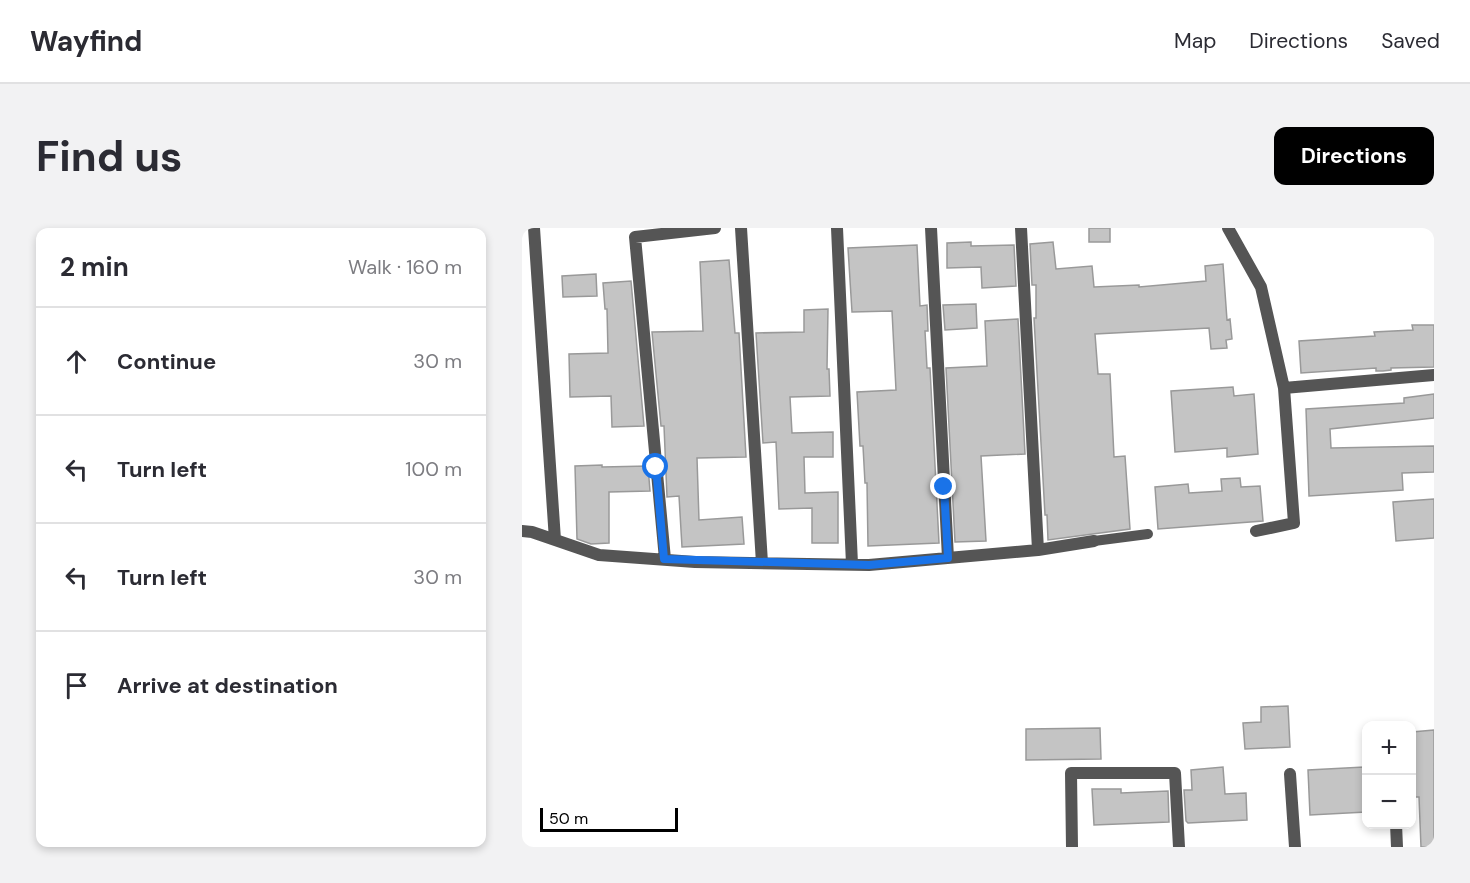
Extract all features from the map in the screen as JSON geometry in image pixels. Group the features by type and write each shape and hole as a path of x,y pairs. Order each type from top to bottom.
{"street":[{"path":"534,228 555,540"},
{"path":"664,559 635,237 715,228"},
{"path":"741,228 762,563"},
{"path":"837,228 852,564"},
{"path":"931,228 948,558"},
{"path":"1021,228 1038,550"},
{"path":"1228,228 1261,287 1284,388 1294,523 1256,531"},
{"path":"1284,388 1434,375"},
{"path":"522,531 532,532 599,555 762,563 869,565 1038,550 1094,541"},
{"path":"1072,847 1071,773 1175,773 1179,847"},
{"path":"1290,774 1295,847"},
{"path":"1396,829 1397,847"}],"lane":[{"path":"1094,541 1148,534"}],"building":[{"path":"1089,228 1110,228 1110,242 1089,242"},
{"path":"971,242 971,246 1014,245 1016,286 982,288 981,267 947,268 947,243"},
{"path":"1053,242 1056,269 1092,266 1094,287 1139,285 1139,287 1206,281 1205,266 1223,264 1227,320 1230,319 1232,339 1226,340 1227,348 1211,349 1209,328 1095,334 1098,374 1110,374 1114,457 1125,456 1130,529 1048,540 1034,318 1036,318 1036,285 1032,285 1030,244"},
{"path":"917,245 920,306 927,305 928,331 925,331 927,368 930,368 939,543 868,546 867,483 865,483 863,446 860,446 857,392 896,390 892,311 852,312 848,248"},
{"path":"729,260 735,333 739,333 746,457 697,458 699,520 742,517 744,544 682,547 679,496 667,497 664,426 661,426 652,332 703,331 700,262"},
{"path":"596,274 597,296 563,297 562,276"},
{"path":"631,281 644,426 612,427 611,396 570,397 569,354 608,353 607,309 605,309 603,283"},
{"path":"976,304 977,328 945,330 943,305"},
{"path":"828,309 827,369 829,369 830,396 790,397 792,433 833,432 833,457 804,457 805,493 838,492 838,543 812,543 812,508 779,509 776,442 763,443 756,333 804,332 804,310"},
{"path":"1018,319 1025,454 981,456 986,541 955,542 946,368 987,366 985,321"},
{"path":"1412,325 1434,325 1434,367 1301,373 1299,341 1375,336 1374,332 1413,330"},
{"path":"1233,387 1234,396 1254,394 1258,454 1227,457 1227,448 1175,452 1171,391"},
{"path":"1434,394 1434,418 1330,429 1331,448 1434,446 1434,472 1402,473 1403,490 1309,496 1306,409 1404,403 1404,398"},
{"path":"602,465 602,467 648,466 650,491 609,492 609,543 591,544 577,539 575,466"},
{"path":"1240,478 1241,487 1260,486 1263,521 1158,529 1155,487 1188,484 1189,493 1222,491 1221,479"},
{"path":"1434,499 1434,538 1396,541 1393,502"},
{"path":"1288,706 1290,747 1245,749 1243,723 1261,722 1261,707"},
{"path":"1100,728 1101,759 1026,760 1026,729"},
{"path":"1434,730 1434,847 1421,847 1419,797 1416,797 1416,732"},
{"path":"1223,767 1225,794 1246,793 1247,820 1188,823 1184,790 1192,790 1191,770"},
{"path":"1362,767 1362,812 1310,815 1308,770"},
{"path":"1092,789 1121,789 1121,793 1168,791 1169,822 1094,825"}],"route":[{"path":"656,467 664,559 695,562 869,565 948,558 944,487"}]}
